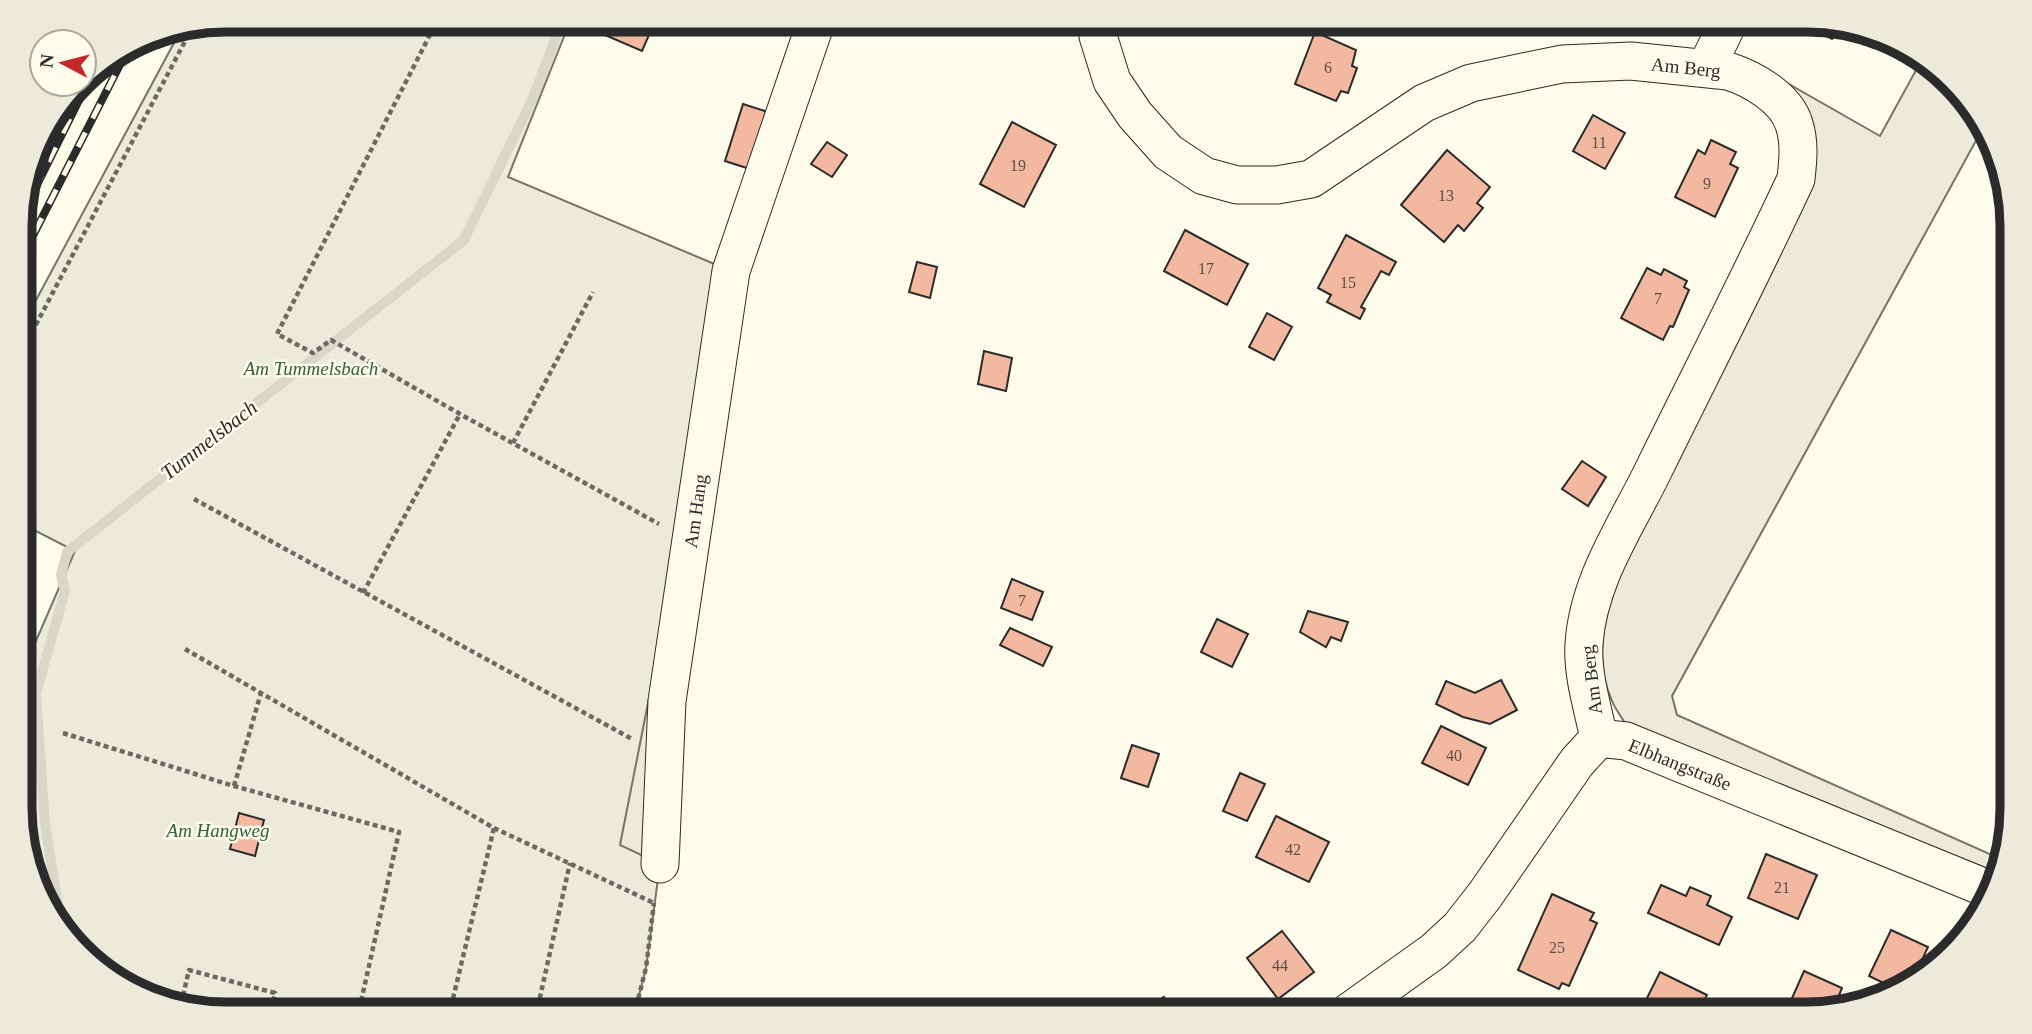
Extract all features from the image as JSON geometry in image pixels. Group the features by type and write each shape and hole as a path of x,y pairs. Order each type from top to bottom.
{"street":[{"name":"Am Hang","path":"660,864 667,701 731,271 813,32"},
{"name":"Am Berg","path":"1098,32 1111,81 1135,115 1168,152 1204,176 1237,185 1277,185 1311,179 1424,103 1471,83 1562,64 1631,61 1728,71 1743,76 1775,95 1794,123 1799,153 1796,179 1603,568 1591,605 1584,646 1587,680 1599,738"},
{"path":"1706,68 1724,32"},
{"path":"1363,1002 1434,951 1460,927 1577,762 1599,738"},
{"name":"Elbhangstraße","path":"1599,738 1626,741 1983,887"}],"path":[{"path":"431,32 277,334 313,353 331,340 691,541"},
{"path":"32,332 188,35"},
{"path":"513,443 593,292"},
{"path":"363,593 460,414"},
{"path":"194,499 640,743 665,749"},
{"path":"185,649 494,828 654,903"},
{"path":"234,786 261,693"},
{"path":"63,733 234,786 400,832 361,1002"},
{"path":"452,1002 494,828"},
{"path":"539,1002 570,863"},
{"path":"637,1002 646,968 660,864"},
{"path":"183,998 189,970 275,993 273,1002"}],"green space":[{"name":"Am Tummelsbach","path":"226,32 566,32 508,177 731,271 660,864 646,968 637,1002 200,1001 151,988 118,970 80,936 64,916 46,883 33,834 32,650 75,551 32,529 32,308 177,38 200,33"},
{"path":"1918,67 1952,98 1978,137 1672,696 1677,715 1994,856 1990,870 1626,725 1612,701 1603,666 1604,630 1626,561 1796,219 1787,83 1880,136"}],"shaded area":[{"path":"649,698 667,701 660,864 620,845"}],"building":[{"path":"598,32 650,32 642,51"},
{"path":"1315,32 1356,50 1352,66 1357,68 1348,93 1341,91 1336,101 1295,84"},
{"path":"1819,33 1835,33 1832,39"},
{"path":"743,104 774,114 756,171 725,161"},
{"path":"1593,115 1625,133 1605,169 1573,151"},
{"path":"1012,122 1056,145 1024,207 980,184"},
{"path":"1711,140 1736,152 1730,164 1738,168 1715,217 1675,197 1698,150 1705,154"},
{"path":"827,142 847,155 832,177 811,164"},
{"path":"1447,150 1490,187 1477,203 1483,208 1464,231 1458,225 1444,242 1401,205"},
{"path":"1185,230 1248,264 1227,305 1164,271"},
{"path":"1346,235 1396,262 1389,275 1381,271 1361,307 1365,309 1360,319 1327,302 1331,295 1318,288"},
{"path":"917,262 937,267 930,298 909,292"},
{"path":"1647,268 1661,275 1664,269 1687,281 1684,287 1689,290 1673,327 1670,326 1663,340 1621,318"},
{"path":"1267,313 1292,327 1274,360 1249,347"},
{"path":"984,351 1012,358 1006,391 978,384"},
{"path":"1582,461 1606,477 1588,506 1562,489"},
{"path":"1012,579 1043,592 1032,620 1001,608"},
{"path":"1308,611 1348,622 1341,641 1331,637 1326,647 1300,632"},
{"path":"1217,619 1248,634 1232,667 1201,652"},
{"path":"1010,628 1052,647 1043,666 1000,645"},
{"path":"1501,680 1517,710 1490,724 1463,717 1436,704 1446,681 1475,693"},
{"path":"1441,726 1486,748 1468,785 1422,763"},
{"path":"1132,745 1159,754 1148,787 1121,778"},
{"path":"1240,773 1265,784 1247,821 1223,811"},
{"path":"239,813 264,820 255,856 230,849"},
{"path":"1276,816 1329,842 1309,882 1256,857"},
{"path":"1766,854 1817,875 1798,919 1748,898"},
{"path":"1661,885 1686,896 1690,887 1711,896 1707,905 1732,917 1719,945 1648,913"},
{"path":"1552,894 1594,913 1590,920 1597,923 1569,986 1562,983 1559,989 1518,970"},
{"path":"1891,930 1928,947 1919,966 1892,982 1886,984 1869,976"},
{"path":"1282,931 1314,972 1278,999 1247,958"},
{"path":"1804,971 1842,988 1837,1000 1790,1002"},
{"path":"1660,972 1707,995 1703,1002 1645,1002"}],"waterway":[{"name":"Tummelsbach","path":"58,905 45,824 36,693 65,591 61,575 67,552 464,240 532,100 558,32"}],"railway":[{"path":"32,237 121,62"},
{"path":"35,188 80,98"}],"park label":[{"name":"Am Hangweg","path":"218,830"}]}
